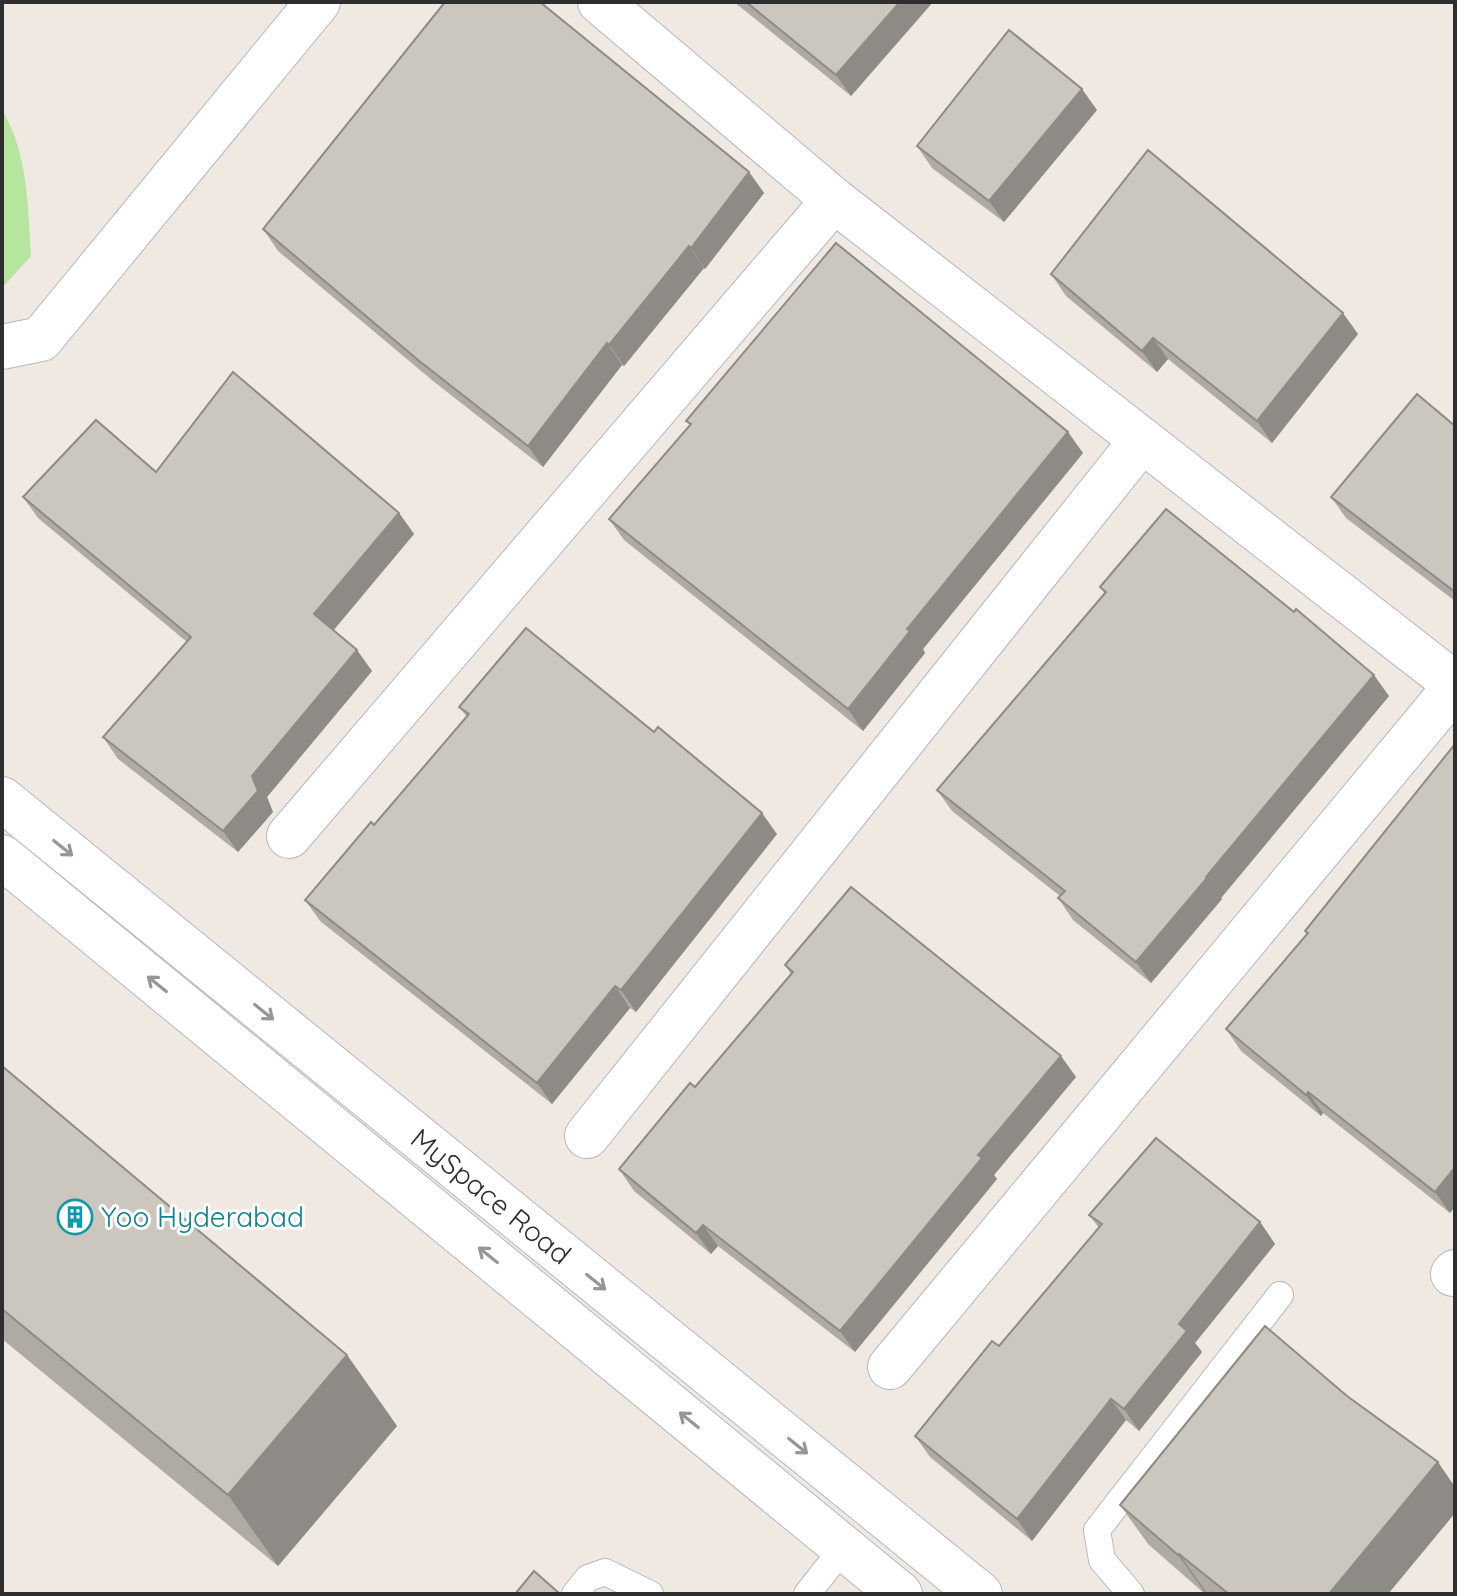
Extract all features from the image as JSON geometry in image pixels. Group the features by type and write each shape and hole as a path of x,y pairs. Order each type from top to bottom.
{"street":[{"path":"2,347 41,339 318,2"},
{"path":"600,2 834,200 1455,686 890,1367"},
{"path":"289,836 834,200"},
{"path":"587,1136 1142,440"},
{"name":"MySpace Road","path":"2,799 980,1594"},
{"name":"MySpace Road","path":"2,857 900,1594"}],"lane":[{"path":"1131,1594 1102,1560 1097,1530 1280,1295"},
{"path":"807,1594 844,1547"},
{"path":"575,1594 588,1578 605,1572 650,1594"}],"green space":[{"path":"2,110 11,126 22,162 31,256 2,288"}],"building":[{"path":"445,2 540,2 749,172 691,248 689,246 609,345 607,343 528,446 418,360 263,229"},
{"path":"746,2 900,2 836,75"},
{"path":"1009,30 1082,89 989,201 917,146"},
{"path":"1148,150 1343,313 1257,421 1153,338 1142,351 1051,274"},
{"path":"836,243 1068,432 907,629 910,631 848,709 609,519 691,424 686,421"},
{"path":"233,372 399,513 314,614 357,650 252,776 258,791 223,831 103,737 191,637 23,497 96,420 156,472"},
{"path":"1417,394 1455,426 1455,592 1331,497"},
{"path":"1166,509 1294,612 1296,609 1374,675 1136,962 1058,898 1065,891 937,790 1106,592 1100,587"},
{"path":"526,628 654,732 658,727 762,813 621,990 615,986 537,1083 305,900 469,714 459,707"},
{"path":"1455,744 1455,1167 1435,1192 1308,1092 1306,1095 1226,1029 1308,933 1305,931"},
{"path":"851,887 1061,1056 978,1155 982,1158 840,1331 703,1225 696,1233 619,1169 690,1083 695,1087 793,972 785,965"},
{"name":"Yoo Hyderabad","path":"2,1066 347,1355 228,1495 2,1309"},
{"path":"1156,1138 1260,1222 1179,1324 1187,1331 1124,1409 1111,1399 1017,1519 915,1436 992,1341 999,1346 1102,1224 1089,1215"},
{"path":"1265,1326 1347,1396 1438,1462 1329,1594 1229,1594 1120,1505"},
{"path":"534,1571 560,1594 515,1594"}],"place":[{"name":"Yoo Hyderabad","path":"75,1217"}]}
